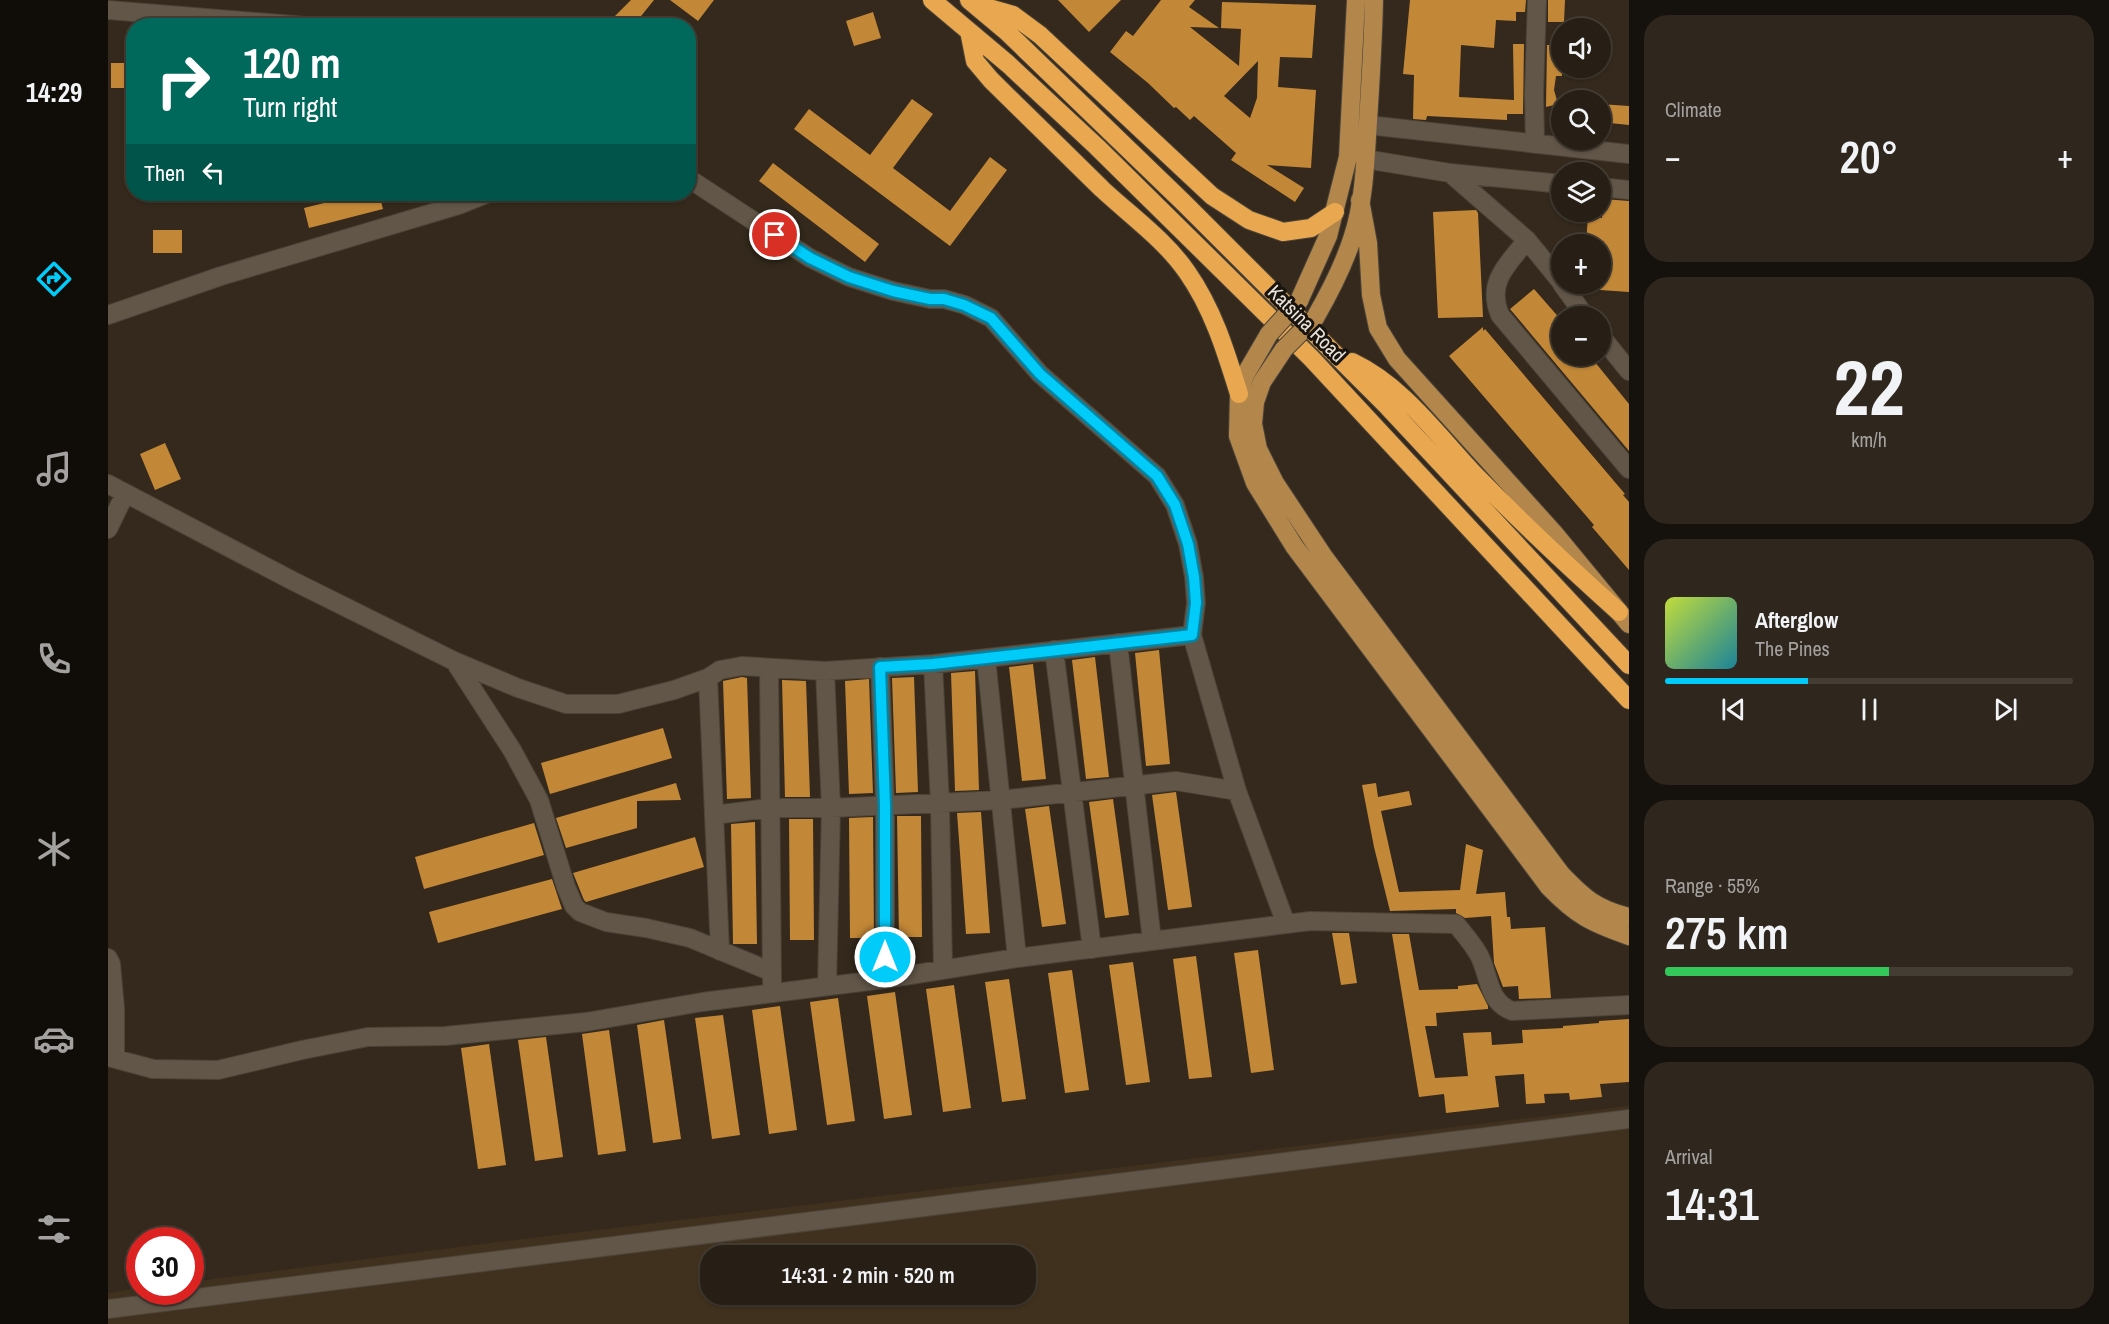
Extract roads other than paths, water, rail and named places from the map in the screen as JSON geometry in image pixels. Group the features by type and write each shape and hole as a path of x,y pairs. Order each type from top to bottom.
{"highway":[{"name":"Katsina Road","path":"932,0 1008,64 1097,147 1312,359 1629,700"},
{"name":"Katsina Road","path":"971,2 1006,31 1337,355 1629,665"},
{"path":"971,2 1014,15 1040,35 1212,196 1249,220 1283,232 1311,228 1335,212"},
{"path":"969,31 975,61 991,80 1151,233 1186,270 1204,300 1224,347 1239,394"},
{"path":"1337,355 1368,370 1406,401 1476,477 1624,618"}],"main road":[{"path":"1356,0 1348,157 1335,212 1328,236 1299,301 1269,334 1245,375 1239,394 1238,436 1255,483 1294,546 1549,887 1569,908 1596,924 1629,936"},
{"path":"1374,0 1368,125 1354,234 1332,289 1315,318 1284,349 1263,382 1255,402 1253,424 1258,449 1275,483 1324,557 1561,874 1584,897 1607,911 1629,917"},
{"path":"1360,200 1368,243 1371,295 1378,328 1397,359 1554,533 1624,618"}],"street":[{"path":"1535,144 1537,0"},
{"path":"108,10 206,18"},
{"path":"1368,125 1629,154"},
{"path":"1365,159 1450,173 1551,183"},
{"path":"1450,173 1527,240 1551,269"},
{"path":"696,183 810,258 849,277 893,291 930,299 944,299 964,305 991,318 1040,374 1157,476 1175,505 1188,544 1196,603 1192,635 1237,791 1286,924"},
{"path":"1611,188 1629,190"},
{"path":"108,315 221,276 466,201"},
{"path":"1527,240 1496,283 1495,304 1500,315 1629,469"},
{"path":"1611,349 1629,371"},
{"path":"108,484 454,661 518,688 566,704 618,704 674,690 708,678 720,670 742,666 825,671 933,664 1192,635"},
{"path":"108,529 125,494"},
{"path":"1118,643 1152,940"},
{"path":"1054,650 1092,949"},
{"path":"986,658 1017,958"},
{"path":"454,661 512,750 539,800 566,887 574,906 580,912 597,920 690,938 772,972"},
{"path":"933,664 940,804 943,970"},
{"path":"880,667 885,805 885,979"},
{"path":"769,668 771,993"},
{"path":"825,671 831,808 827,986"},
{"path":"708,678 720,951"},
{"path":"714,814 770,808 831,808 1002,800 1176,781 1237,791"},
{"path":"108,958 111,964 115,1009 111,1057 153,1069 218,1070 368,1037 445,1036 586,1022 702,1002 885,979 1017,958 1310,921 1456,924 1479,954 1491,992 1504,1008 1520,1011 1629,1005"},
{"path":"108,1309 1629,1119"}]}
